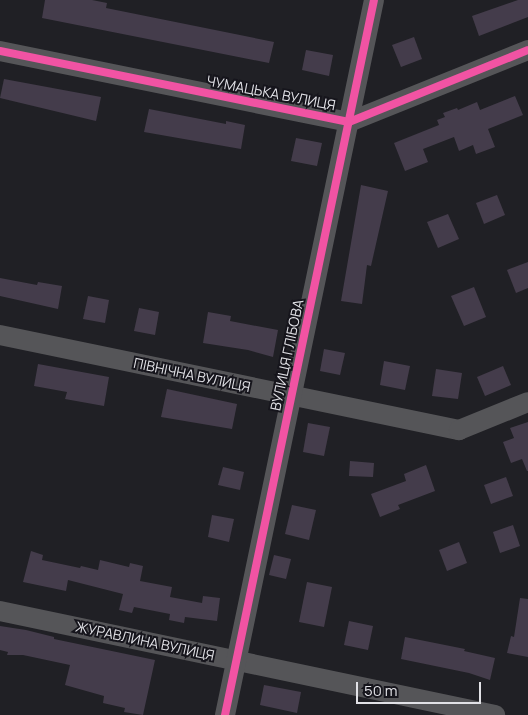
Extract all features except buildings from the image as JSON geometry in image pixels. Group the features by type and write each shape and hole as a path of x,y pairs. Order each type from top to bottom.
{"street":[{"name":"ВУЛИЦЯ ГЛІБОВА","path":"225,715 374,0"},
{"name":"ЧУМАЦЬКА ВУЛИЦЯ","path":"0,52 349,122 528,50"},
{"name":"ПІВНІЧНА ВУЛИЦЯ","path":"0,336 459,430 528,402"},
{"name":"ЖУРАВЛИНА ВУЛИЦЯ","path":"0,610 495,715"}],"cycle path":[{"path":"225,715 374,0"},
{"path":"0,51 349,122 528,50"}]}
